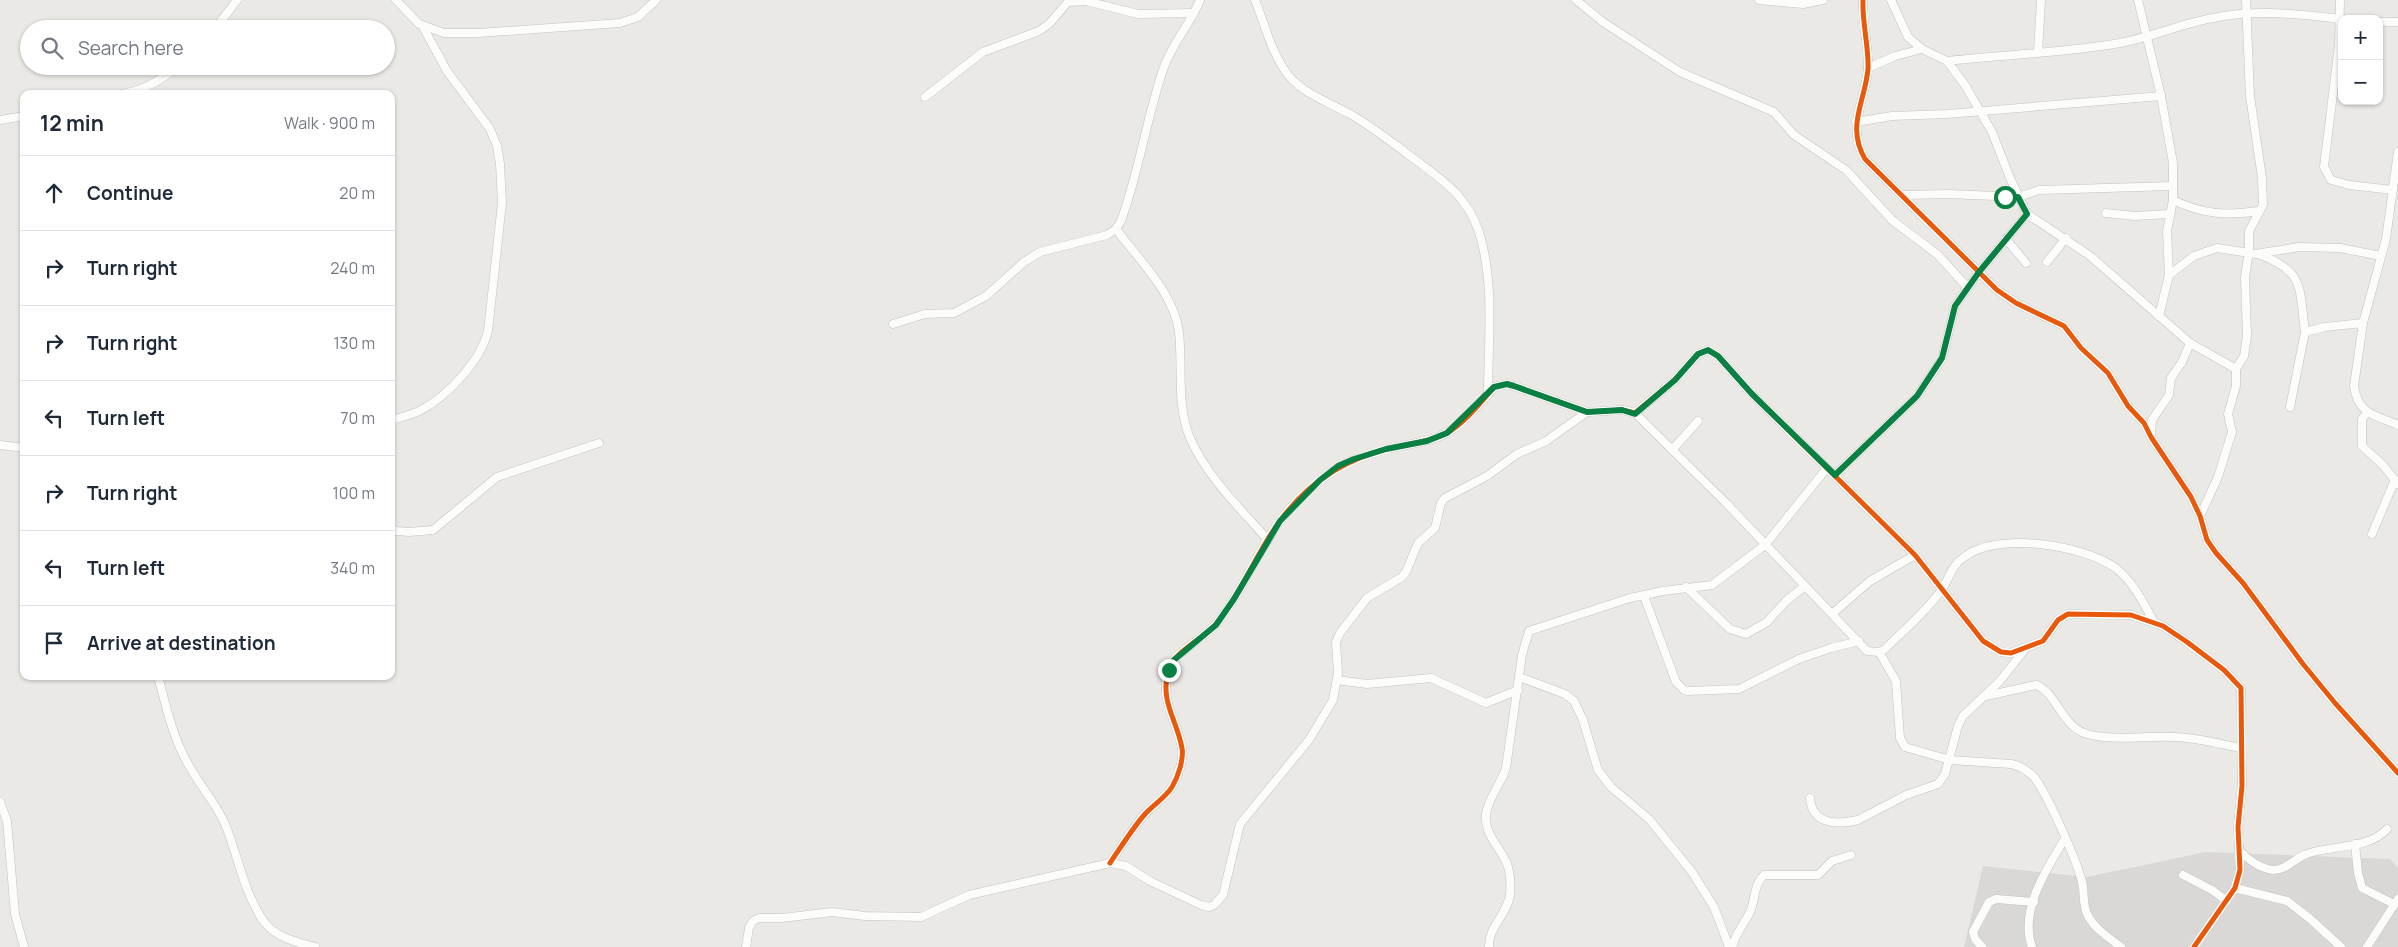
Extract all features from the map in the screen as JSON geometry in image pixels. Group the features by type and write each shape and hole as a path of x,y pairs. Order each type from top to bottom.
{"street":[{"path":"222,20 237,0"},
{"path":"395,419 422,410 445,392 471,364 484,345 502,203 500,164 490,129 447,71 423,27 396,0"},
{"path":"423,27 444,33 478,33 620,23 638,17 656,0"},
{"path":"893,324 925,314 954,313 986,296 1024,262 1040,252 1107,235 1116,229 1128,202 1139,166 1163,70 1169,54 1194,14 1200,0"},
{"path":"1255,0 1281,64 1290,78 1321,100 1350,114 1388,138 1446,182 1470,213 1483,249 1488,280 1488,394"},
{"path":"1576,0 1603,22 1680,72 1703,84 1762,106 1780,117 1789,131 1846,170 1892,220 1938,255 1968,288"},
{"path":"1759,0 1802,4 1823,0"},
{"path":"1863,0 1868,68 1856,122 1859,143 1865,159 1904,195 1997,290 2016,303 2052,318 2070,331 2081,348 2108,373 2128,406 2144,423 2151,437 2182,482 2200,516 2207,540 2216,553 2243,583 2303,664 2335,703 2398,773"},
{"path":"1891,0 1908,37 1922,49 1947,61 1981,110 2027,214 2066,238 2190,343 2236,369"},
{"path":"2038,52 2041,0"},
{"path":"2138,0 2172,148 2173,200 2169,214 2169,275 2159,316"},
{"path":"2200,516 2218,477 2232,432 2232,425 2228,416 2236,385 2236,369 2244,356 2247,336 2245,276 2252,252 2249,231 2258,211 2263,205 2262,178 2250,96 2246,0"},
{"path":"2340,0 2341,15"},
{"path":"925,97 983,52 1039,31 1049,24 1068,2 1086,1 1138,14 1194,14"},
{"path":"1947,61 2113,44 2146,38 2190,23 2246,12 2283,12 2338,19"},
{"path":"2383,22 2398,22"},
{"path":"2338,45 2324,166 2331,180 2394,190"},
{"path":"1868,68 1895,56 1922,49"},
{"path":"136,90 150,86 168,75"},
{"path":"1856,122 1892,116 1947,114 2161,96"},
{"path":"0,120 20,117"},
{"path":"2398,152 2386,239 2364,324 2354,386 2360,405 2367,413 2398,425"},
{"path":"1904,195 1966,194 2018,197 2039,190 2173,186"},
{"path":"2173,200 2210,214 2232,215 2258,211"},
{"path":"2106,213 2136,216 2169,214"},
{"path":"1835,475 1917,396 1942,358 1955,306 1979,272 2027,214"},
{"path":"1116,229 1158,286 1174,314 1178,332 1182,414 1190,437 1205,468 1268,540"},
{"path":"2047,262 2066,238"},
{"path":"2006,239 2026,263"},
{"path":"2169,275 2194,256 2217,248 2252,252 2299,247 2340,248 2381,256"},
{"path":"2252,252 2285,266 2296,278 2305,332 2290,407"},
{"path":"2305,332 2324,327 2364,324"},
{"path":"2151,437 2152,420 2169,395 2172,378 2182,362 2190,343"},
{"path":"1635,414 1675,380 1698,354 1708,350 1718,356 1752,394 1915,555 1983,641 1993,648 2008,654 2042,641 2058,620 2073,612 2131,614 2154,622 2187,642 2224,670 2241,688 2243,695 2242,799 2238,827 2240,870 2235,888 2194,947"},
{"path":"1110,863 1145,814 1172,788 1183,759 1182,748 1167,704 1166,687 1169,670 1174,660 1216,625 1234,599 1280,521 1320,480 1338,466 1386,449 1427,441 1447,433 1494,387 1507,384 1587,412 1622,410 1635,414 1727,504 1804,586 1833,612 1867,651 1879,652 1885,649 1942,589 1954,566 1972,551 1999,544 2020,542 2051,546 2080,553 2105,562 2117,569 2137,593 2154,622"},
{"path":"746,947 749,928 753,921 759,918 782,918 832,912 873,917 921,917 969,895 1110,863 1126,866 1150,881 1201,905 1209,907 1218,903 1223,895 1240,824 1308,740 1332,700 1337,680 1336,642 1340,633 1367,598 1406,572 1418,543 1435,528 1441,504 1445,498 1487,476 1518,454 1546,441 1587,412"},
{"path":"2367,413 2362,419 2362,446 2383,465 2396,483 2372,534"},
{"path":"1672,450 1698,422"},
{"path":"395,530 409,532 433,530 497,477 599,443"},
{"path":"0,445 20,448"},
{"path":"1490,947 1491,934 1506,909 1510,893 1508,868 1504,857 1489,834 1486,815 1492,794 1502,780 1506,768 1526,636 1534,628 1552,625 1616,602 1686,587 1712,585 1765,545 1827,468"},
{"path":"1833,612 1870,581 1915,555"},
{"path":"1686,587 1730,629 1746,634 1766,622 1786,600 1804,586"},
{"path":"1644,596 1676,682 1686,691 1720,691 1745,687 1799,659 1858,641"},
{"path":"1810,798 1810,805 1816,817 1824,822 1858,820 1906,794 1938,784 1945,774 1950,760 1960,721 1973,705 1986,696 1999,682 2026,648"},
{"path":"1879,652 1896,681 1900,738 1903,745 1950,760 2000,762 2021,766 2028,771 2042,788 2082,881 2083,901 2089,918 2095,927 2121,947"},
{"path":"1337,680 1381,683 1431,678 1486,703 1518,690"},
{"path":"1520,678 1565,694 1574,701 1583,720 1598,770 1611,787 1649,819 1692,872 1714,907 1730,947"},
{"path":"159,680 173,734 188,764 211,797 225,824 252,897 265,923 278,934 315,947"},
{"path":"1986,696 2036,685 2044,690 2072,725 2086,733 2128,737 2178,737 2241,748"},
{"path":"0,802 7,821 15,914 24,947"},
{"path":"2240,851 2256,863 2276,869 2286,867 2304,855 2376,838 2386,829"},
{"path":"2032,947 2026,930 2034,902 2044,873 2064,840"},
{"path":"2355,844 2358,873 2362,888 2396,901 2367,947"},
{"path":"1730,947 1736,933 1750,912 1757,884 1764,876 1818,875 1832,861 1851,855"},
{"path":"2183,875 2212,890 2227,901"},
{"path":"2235,888 2287,901 2341,947"},
{"path":"1982,947 1974,939 1974,932 1989,902 1996,899 2034,902"}],"shaded area":[{"path":"2206,852 2390,859 2398,868 2398,947 1964,947 1983,866 2087,877"}],"cycle path":[{"path":"1863,0 1868,69 1858,114 1857,136 1865,159 1997,290 2016,303 2064,326 2081,348 2108,373 2128,406 2144,423 2151,437 2191,497 2200,516 2207,540 2216,553 2243,583 2303,664 2335,703 2398,773"},
{"path":"1110,863 1140,820 1169,791 1180,768 1182,748 1166,692 1166,682 1171,664 1176,657 1216,624 1234,599 1271,533 1291,508 1314,485 1340,467 1355,460 1387,449 1424,441 1445,434 1465,419 1494,387 1507,384 1587,412 1622,410 1635,413 1675,380 1698,354 1708,350 1718,356 1752,394 1915,555 1983,641 2001,652 2011,653 2043,641 2058,620 2068,614 2131,615 2163,626 2224,670 2241,688 2242,786 2238,827 2240,870 2235,888 2194,947"}],"route":[{"path":"1169,670 1174,660 1216,625 1234,599 1280,521 1320,480 1338,466 1354,459 1386,449 1427,441 1447,433 1476,408 1494,387 1507,384 1587,412 1622,410 1635,414 1675,380 1698,354 1708,350 1718,356 1752,394 1835,475 1917,396 1930,378 1942,358 1955,306 1979,272 2027,214 2018,197 2005,197"}]}
